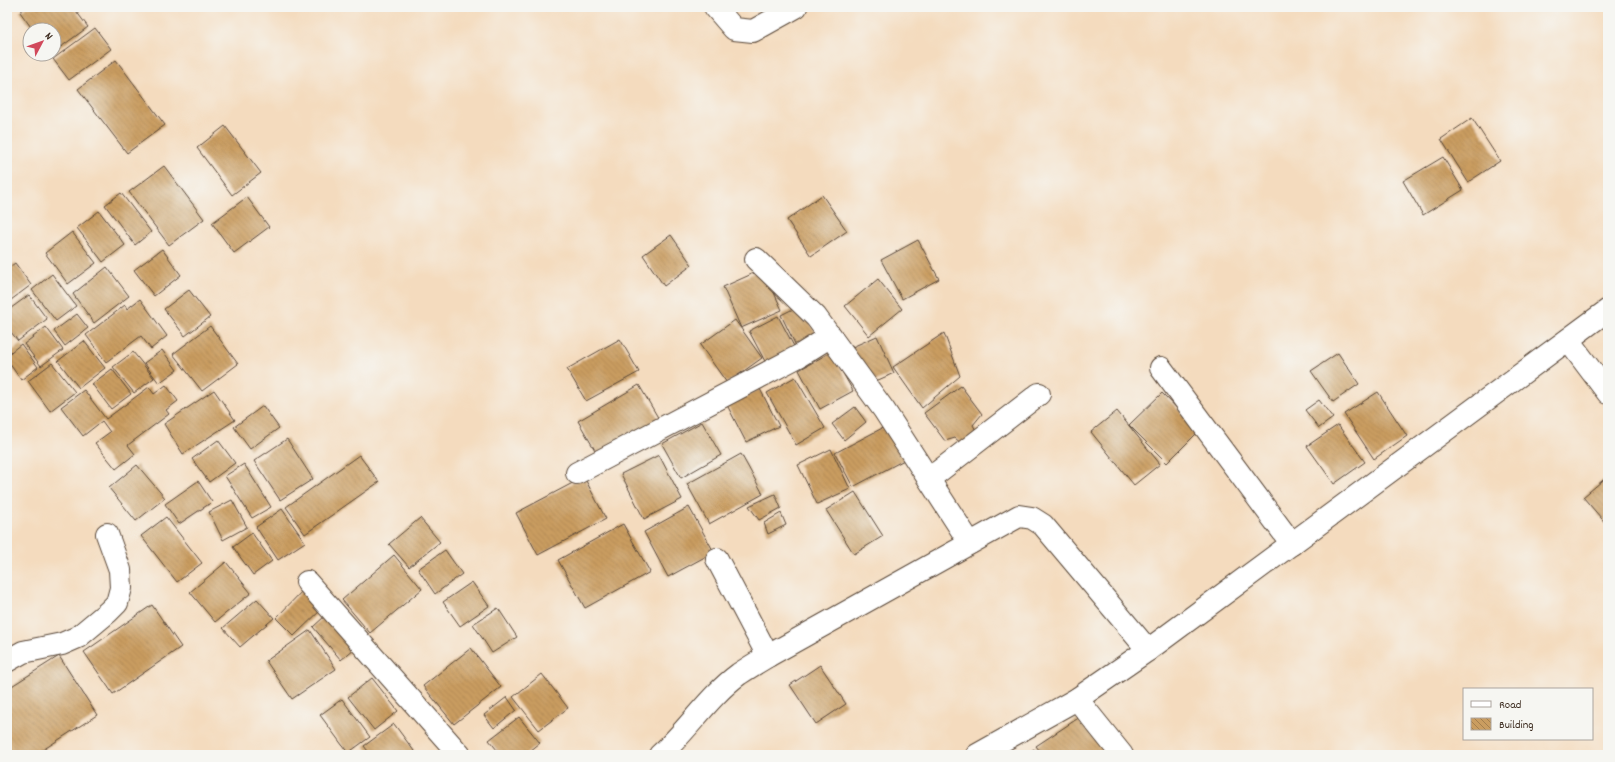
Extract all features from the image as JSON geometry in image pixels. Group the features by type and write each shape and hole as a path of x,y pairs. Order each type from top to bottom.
{"street":[{"path":"715,7 734,29 753,31 796,7"},
{"path":"756,259 816,316 884,410 970,543"},
{"path":"977,755 1076,699 1148,650 1608,310"},
{"path":"577,473 799,356 831,336"},
{"path":"1568,340 1608,394"},
{"path":"1161,368 1292,544"},
{"path":"929,479 1039,394"},
{"path":"660,755 676,741 719,693 739,675 768,656 1019,516 1032,518 1043,525 1148,650"},
{"path":"7,661 23,652 62,644 78,637 117,603 121,588 120,570 107,534"},
{"path":"717,559 768,656"},
{"path":"308,582 460,755"},
{"path":"1076,699 1122,755"}],"building":[{"path":"26,7 73,7 88,27 62,46 62,22 27,22 20,12"},
{"path":"95,28 111,49 69,80 55,62 62,62 62,52"},
{"path":"116,60 165,125 127,153 78,89"},
{"path":"1472,118 1500,161 1468,182 1441,139"},
{"path":"225,126 261,173 232,195 197,148"},
{"path":"1443,157 1463,190 1423,215 1403,181"},
{"path":"164,166 204,219 169,245 129,192"},
{"path":"121,193 151,232 135,245 105,205"},
{"path":"822,195 847,231 811,256 787,220"},
{"path":"247,197 269,227 234,253 212,223"},
{"path":"99,211 125,245 103,262 77,228"},
{"path":"72,232 96,263 68,284 45,253"},
{"path":"671,235 692,265 664,286 643,255"},
{"path":"918,240 939,279 902,299 881,260"},
{"path":"162,249 181,275 154,296 134,270"},
{"path":"15,263 31,285 7,303 7,269"},
{"path":"107,267 129,296 94,323 73,294"},
{"path":"763,269 782,310 741,328 723,287"},
{"path":"52,274 76,306 56,321 32,290"},
{"path":"878,279 902,309 869,336 845,306"},
{"path":"189,290 210,317 185,336 164,309"},
{"path":"29,295 47,319 18,341 7,327 7,311"},
{"path":"140,299 167,336 151,349 141,336 106,362 86,335 125,305 127,309"},
{"path":"801,305 820,341 799,352 781,315"},
{"path":"77,314 88,328 65,346 54,331"},
{"path":"778,316 797,352 768,367 749,331"},
{"path":"735,320 762,358 727,383 700,345"},
{"path":"210,326 238,364 202,391 173,354"},
{"path":"46,327 63,350 41,366 24,344"},
{"path":"944,333 960,376 922,408 893,367"},
{"path":"877,336 894,373 867,385 850,348"},
{"path":"620,339 639,372 586,401 567,369"},
{"path":"84,341 105,368 79,388 58,361"},
{"path":"21,344 38,367 21,380 7,360 7,355"},
{"path":"162,350 177,370 159,383 144,363"},
{"path":"133,352 154,378 134,393 113,367"},
{"path":"831,352 853,391 820,409 799,370"},
{"path":"1338,353 1359,384 1333,402 1311,371"},
{"path":"52,363 75,392 50,411 28,381"},
{"path":"112,369 131,394 111,409 92,384"},
{"path":"795,377 825,428 796,445 767,393"},
{"path":"166,385 178,401 166,410 169,414 128,445 135,454 116,469 95,443 110,432 102,421 83,436 61,407 84,390 106,419 149,387 154,394"},
{"path":"639,385 660,421 599,457 578,421"},
{"path":"961,386 982,414 973,425 979,436 962,444 955,438 945,441 924,413"},
{"path":"760,389 779,426 746,442 727,405"},
{"path":"214,390 235,420 183,454 164,424"},
{"path":"1378,392 1407,436 1374,459 1344,414"},
{"path":"1162,393 1199,431 1167,463 1129,425"},
{"path":"1319,400 1333,418 1319,428 1305,410"},
{"path":"263,406 279,428 250,449 234,427"},
{"path":"855,407 866,422 844,440 832,424"},
{"path":"1117,411 1160,464 1134,485 1091,432"},
{"path":"702,422 721,455 681,478 662,444"},
{"path":"890,424 908,458 853,487 835,453"},
{"path":"1338,425 1365,462 1334,484 1307,446"},
{"path":"287,439 313,479 280,500 254,461"},
{"path":"218,440 235,463 209,482 192,459"},
{"path":"831,449 850,489 817,504 798,465"},
{"path":"741,454 763,494 709,524 687,484"},
{"path":"359,455 379,482 305,534 286,507"},
{"path":"659,455 682,499 644,519 621,474"},
{"path":"244,464 271,507 252,518 225,476"},
{"path":"137,465 165,498 136,521 109,488"},
{"path":"1608,476 1608,526 1583,497"},
{"path":"584,477 606,519 538,555 516,513"},
{"path":"198,481 212,502 179,524 165,504"},
{"path":"855,492 883,536 854,554 826,510"},
{"path":"775,494 781,508 759,520 749,506"},
{"path":"232,500 247,527 223,540 209,512"},
{"path":"689,507 714,552 668,577 644,532"},
{"path":"282,509 305,542 278,560 256,527"},
{"path":"781,513 786,525 768,534 764,523"},
{"path":"166,517 202,563 177,582 141,536"},
{"path":"420,518 440,542 409,567 389,544"},
{"path":"623,524 650,572 585,608 558,560"},
{"path":"252,533 272,561 253,575 233,547"},
{"path":"445,550 462,574 435,594 418,569"},
{"path":"394,555 422,589 370,633 342,600"},
{"path":"226,562 251,593 215,622 190,592"},
{"path":"472,582 489,606 460,626 443,602"},
{"path":"307,586 326,605 294,636 276,618"},
{"path":"257,599 274,618 240,647 223,628"},
{"path":"152,605 181,647 113,694 84,652"},
{"path":"498,608 517,637 492,653 473,624"},
{"path":"325,616 355,648 341,660 313,627"},
{"path":"310,630 336,669 292,699 266,661"},
{"path":"471,648 501,687 454,724 423,686"},
{"path":"59,656 97,715 35,755 7,755 7,689"},
{"path":"820,665 846,704 816,724 790,685"},
{"path":"542,674 568,708 539,730 513,697"},
{"path":"372,678 398,711 374,730 348,697"},
{"path":"507,697 516,710 494,728 484,715"},
{"path":"342,699 370,737 348,753 320,715"},
{"path":"1083,715 1110,755 1043,755 1036,746"},
{"path":"519,717 540,743 525,755 501,755 489,740"},
{"path":"394,724 417,755 371,755 364,746"},
{"path":"1034,749 1037,755 1024,755"}]}
